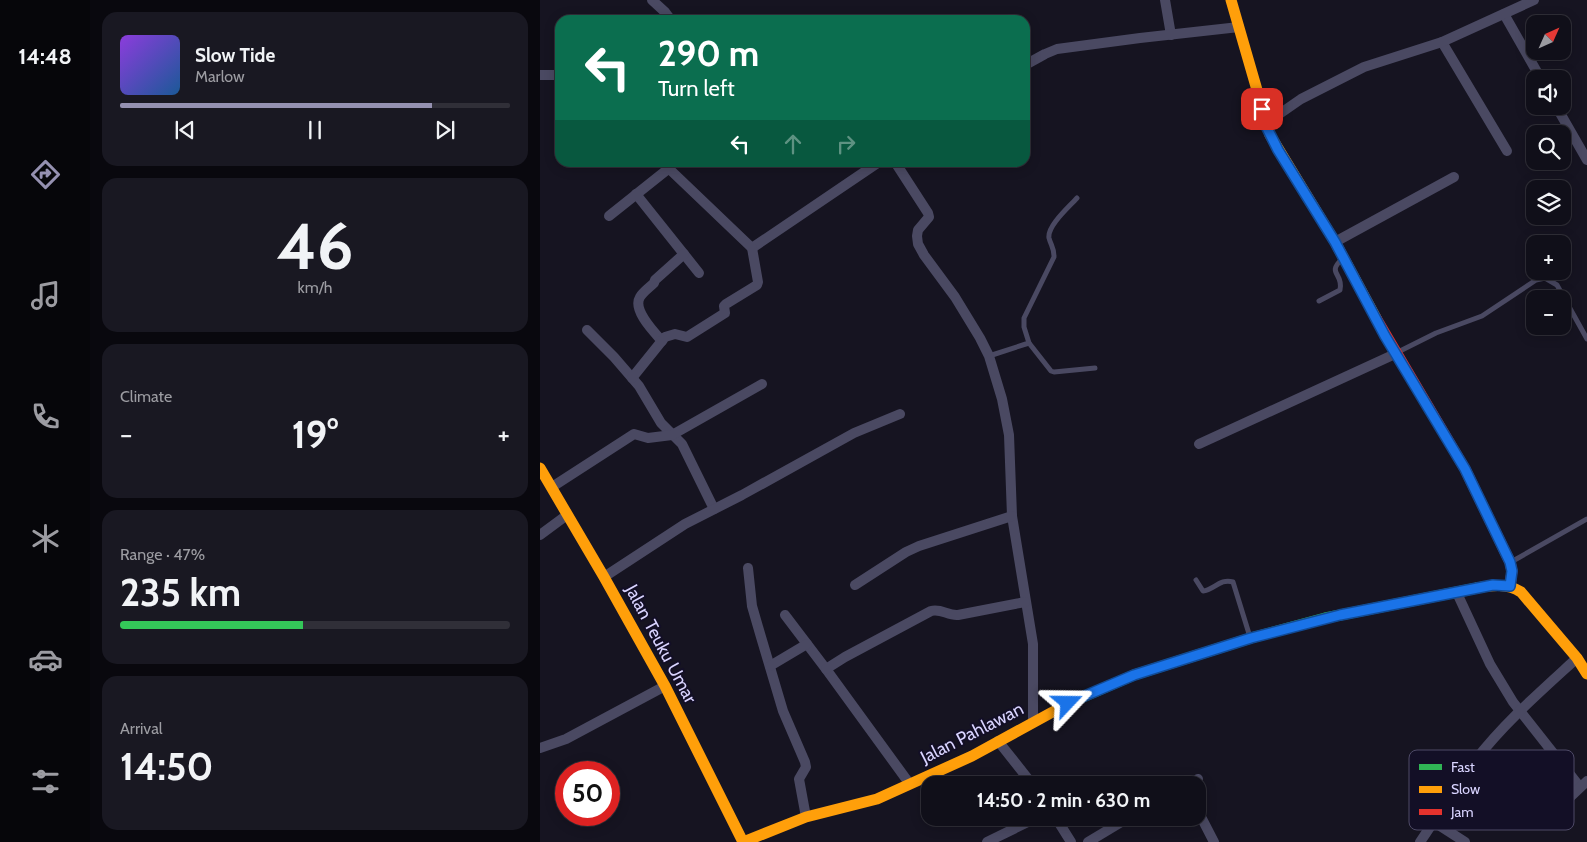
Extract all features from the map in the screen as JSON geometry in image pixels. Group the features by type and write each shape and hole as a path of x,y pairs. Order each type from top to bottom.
{"main road":[{"path":"1231,0 1252,67 1265,124 1278,150 1335,242 1395,354 1468,474 1510,562 1512,571 1510,586 1517,588 1524,595 1577,658 1587,674"},
{"name":"Jalan Teuku Umar","path":"540,468 665,686 743,842"},
{"name":"Jalan Pahlawan","path":"743,842 806,817 877,799 948,767 1068,703 1134,675 1251,638 1360,611 1493,585 1510,586"}],"street":[{"path":"652,0 667,15"},
{"path":"1165,0 1171,35"},
{"path":"1265,124 1301,99 1364,67 1442,42 1534,0"},
{"path":"1504,14 1536,70"},
{"path":"1030,62 1057,49 1239,27"},
{"path":"1442,42 1507,151"},
{"path":"540,75 555,75"},
{"path":"1561,115 1587,160"},
{"path":"609,216 636,194 664,167"},
{"path":"632,378 662,341 671,334 687,337 725,313 724,306 726,304 758,285 752,248 666,167"},
{"path":"752,248 872,167"},
{"path":"897,167 928,212 929,217 918,230 917,236 924,255 955,297 980,338 989,356 1002,398 1009,435 1012,516 1033,644 1033,721"},
{"path":"1335,242 1454,177"},
{"path":"636,194 699,273"},
{"path":"662,341 641,314 638,302 655,280 684,254"},
{"path":"587,330 632,378 645,394 661,423 687,452 714,509"},
{"path":"1199,444 1395,354"},
{"path":"552,487 634,434 648,438 672,434 762,384"},
{"path":"604,577 685,524 854,433 900,414"},
{"path":"540,535 568,514"},
{"path":"855,585 906,552 919,546 1012,516"},
{"path":"748,568 752,606 783,711 805,762 806,767 800,776 799,784 806,817"},
{"path":"1457,593 1490,664 1519,711 1554,750"},
{"path":"826,669 845,656 930,610 936,609 952,615 958,615 1025,602"},
{"path":"785,615 909,783"},
{"path":"770,666 807,644"},
{"path":"1484,750 1519,711 1577,658"},
{"path":"540,748 566,739 665,686"},
{"path":"998,741 1026,776"},
{"path":"1574,773 1584,784 1574,794"},
{"path":"987,842 1020,826"},
{"path":"1061,826 1071,842"},
{"path":"1088,842 1115,826"},
{"path":"1206,826 1214,842"},
{"path":"1420,842 1428,830"},
{"path":"1446,830 1465,842"}],"lane":[{"path":"1077,198 1049,232 1049,238 1054,249 1053,263 1024,318 1024,327 1029,343 1050,370 1054,372 1095,368"},
{"path":"1318,301 1340,290 1341,284 1334,269 1335,265 1343,258"},
{"path":"1395,354 1436,334 1482,316 1536,280 1546,278 1557,284 1587,339"},
{"path":"989,356 1029,343"},
{"path":"1510,562 1587,519"},
{"path":"1196,580 1202,591 1206,591 1224,581 1233,582 1251,638"}],"traffic: fast":[{"path":"1069,703 1134,675 1251,638 1325,618 1477,588"}],"traffic: slow":[{"path":"1231,0 1270,135 1335,242 1376,318"},
{"path":"540,468 665,686 743,842"},
{"path":"1477,588 1505,586 1521,592 1577,658 1587,674"},
{"path":"743,842 806,817 877,799 972,756 1069,703"}],"traffic: jam":[{"path":"1376,318 1465,469 1510,562 1512,571 1510,586"}],"route":[{"path":"1068,703 1134,675 1210,650 1325,618 1493,585 1510,586 1512,577 1510,562 1471,480 1385,336 1335,242 1278,150 1265,124 1262,109"}]}
